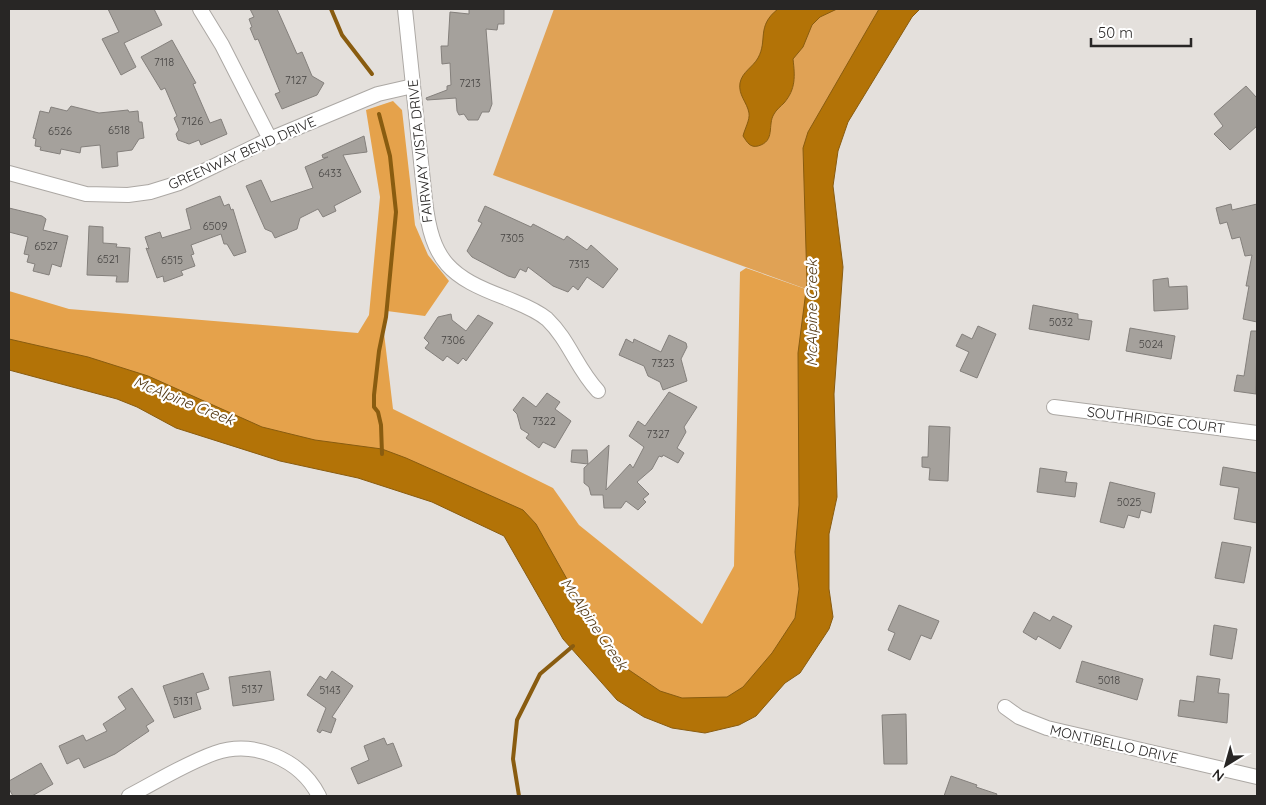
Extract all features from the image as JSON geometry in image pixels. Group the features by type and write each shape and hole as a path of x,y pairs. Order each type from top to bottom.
{"street":[{"path":"200,9 222,45 270,139"},
{"name":"FAIRWAY VISTA DRIVE","path":"405,9 428,230 441,258 449,268 469,283 538,312 565,339 580,369 598,391"},
{"name":"GREENWAY BEND DRIVE","path":"9,172 86,194 128,195 150,192 179,183 270,139 378,94 413,86"},
{"name":"SOUTHRIDGE COURT","path":"1054,407 1257,433"},
{"name":"MONTIBELLO DRIVE","path":"1004,707 1019,717 1047,728 1257,777"},
{"path":"129,796 215,753 234,749 253,750 283,759 307,778 319,796"}],"shaded area":[{"path":"554,9 905,9 834,112 817,293 493,175"},
{"path":"393,101 402,110 415,225 428,255 449,281 425,316 387,311 384,333 393,409 553,488 579,525 702,624 734,566 740,272 746,268 817,293 817,617 765,680 703,709 611,681 503,507 9,356 9,291 69,309 358,333 369,315 380,197 366,110"}],"water":[{"path":"778,9 837,9 820,17 812,25 803,47 793,59 794,77 791,93 774,114 767,140 764,144 753,146 743,136 749,113 741,95 740,83 743,76 758,58 767,21"},
{"name":"McAlpine Creek","path":"879,9 920,9 912,17 848,122 838,151 833,186 843,267 834,394 837,497 829,534 829,589 833,617 829,629 800,673 785,683 756,716 739,725 705,733 672,728 644,717 617,700 563,639 504,536 432,502 358,478 280,461 176,428 137,407 117,399 9,370 9,339 88,357 148,376 262,427 315,440 382,449 523,510 536,524 595,629 626,668 660,691 682,698 727,697 743,687 772,653 795,618 799,589 795,552 799,505 798,353 807,283 803,148 808,132"}],"building":[{"path":"108,9 154,9 162,25 124,43 136,67 121,75 102,39 119,32"},
{"path":"250,9 277,9 297,54 302,52 312,76 324,83 317,95 282,109 275,94 280,92 258,39 255,40 250,28 252,27 249,19 254,17"},
{"path":"469,9 504,9 504,24 498,24 497,30 486,29 492,104 489,112 482,112 478,120 468,120 464,114 459,115 456,98 427,100 426,98 447,90 447,86 451,85 450,63 442,64 441,46 448,46 450,12 469,14"},
{"path":"172,40 196,83 193,84 210,123 221,119 227,134 201,145 199,140 189,144 178,140 176,134 179,130 174,118 177,116 165,88 161,90 141,57"},
{"path":"1246,86 1257,98 1257,126 1230,150 1214,134 1223,126 1214,114"},
{"path":"71,106 99,113 128,110 129,112 138,111 139,122 142,122 144,138 139,139 132,150 117,152 118,166 102,168 100,145 81,147 80,153 61,149 60,154 40,150 41,147 35,146 36,139 33,138 40,111 49,113 51,107 67,111"},
{"path":"364,136 367,152 343,155 361,192 334,206 336,211 323,217 318,209 300,218 297,229 275,238 272,232 265,229 246,186 261,180 271,202 313,188 305,167 328,157 323,158 322,155"},
{"path":"220,196 224,206 229,204 231,210 233,209 246,252 234,256 227,244 224,244 221,234 191,245 194,254 191,255 195,266 181,271 183,275 164,282 163,276 157,278 146,248 149,249 145,237 160,232 162,238 191,229 186,209"},
{"path":"1231,204 1232,210 1257,204 1257,322 1243,319 1249,286 1246,286 1252,255 1245,256 1240,237 1232,239 1227,222 1220,224 1216,208"},
{"path":"485,206 531,227 533,224 564,240 567,236 587,250 591,245 618,269 603,288 587,277 578,290 573,286 568,292 553,286 528,267 526,272 520,269 515,278 508,276 472,257 467,251 482,223 478,221"},
{"path":"9,208 42,216 46,219 43,230 68,236 61,267 52,264 49,275 33,271 35,264 27,262 29,255 24,254 28,237 9,232"},
{"path":"89,226 103,227 103,243 117,244 116,247 130,248 128,282 116,282 117,276 87,275"},
{"path":"1168,278 1169,287 1187,286 1188,309 1154,311 1153,280"},
{"path":"1033,305 1078,314 1078,319 1092,321 1089,340 1029,329"},
{"path":"451,314 452,320 466,331 478,315 493,323 466,361 463,358 458,364 447,356 443,361 425,348 429,343 424,338 438,317"},
{"path":"978,326 996,334 977,378 960,371 969,352 956,346 962,334 972,339"},
{"path":"1130,328 1175,336 1171,359 1126,351"},
{"path":"1251,331 1257,331 1256,394 1234,391 1237,375 1244,376"},
{"path":"669,335 686,343 687,347 681,359 687,381 663,390 660,382 648,376 644,366 619,355 626,339 633,343 634,339 661,352"},
{"path":"669,392 697,407 684,427 686,432 677,448 684,453 678,463 663,455 662,457 659,456 652,469 637,482 649,494 643,499 646,502 638,510 626,501 621,508 604,508 603,495 591,495 589,487 584,483 584,468 609,445 606,490 630,464 633,468 644,447 629,436 638,421 645,426"},
{"path":"547,393 560,402 555,409 571,421 555,448 543,442 539,448 526,438 529,434 521,429 517,414 513,410 523,397 536,407"},
{"path":"929,426 950,427 948,481 929,480 930,468 922,467 922,457 928,457"},
{"path":"572,450 587,450 588,464 571,462"},
{"path":"1223,467 1257,473 1257,523 1234,519 1239,488 1220,485"},
{"path":"1040,468 1067,472 1065,482 1077,483 1075,497 1037,492"},
{"path":"1110,482 1155,493 1151,513 1141,510 1139,518 1128,515 1124,528 1100,522"},
{"path":"1222,542 1251,547 1244,583 1215,578"},
{"path":"899,605 939,621 931,639 921,635 910,660 888,650 895,633 888,630"},
{"path":"1034,612 1050,621 1053,616 1072,626 1060,649 1038,636 1036,640 1023,632"},
{"path":"1214,625 1237,629 1232,659 1210,655"},
{"path":"1082,661 1143,679 1137,700 1076,682"},
{"path":"270,671 274,700 233,706 229,677"},
{"path":"332,671 353,686 332,717 336,719 331,733 322,730 320,733 317,731 326,708 307,695 320,676 326,680"},
{"path":"203,673 209,689 196,693 201,709 174,718 163,686"},
{"path":"1197,676 1220,679 1218,693 1229,694 1227,723 1178,716 1180,700 1194,702"},
{"path":"132,688 154,721 146,726 149,731 115,754 84,768 79,758 67,764 59,746 83,735 86,741 107,731 103,724 126,709 118,697"},
{"path":"906,714 907,764 884,764 882,715"},
{"path":"384,738 387,745 393,743 402,766 358,784 351,768 369,760 364,746"},
{"path":"41,763 53,784 32,796 13,796 9,789 9,781"},
{"path":"951,776 997,794 996,796 944,796"}],"waterway":[{"path":"331,9 342,35 372,74"},
{"path":"379,114 390,156 396,212 386,317 379,351 374,395 374,407 378,412 381,425 382,454"},
{"path":"519,796 513,759 517,720 540,674 573,646"}]}
